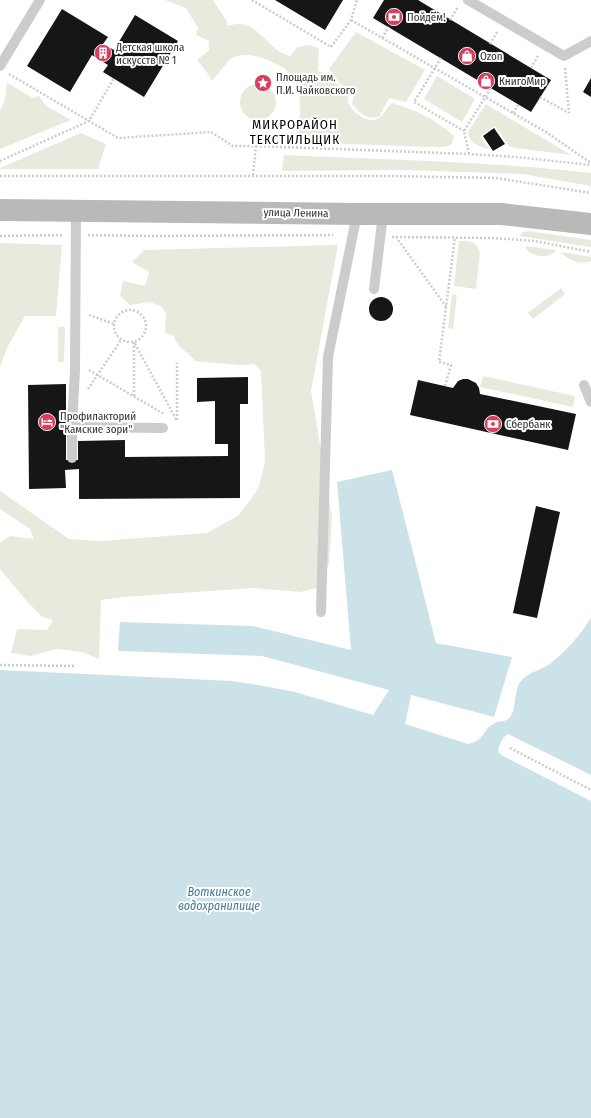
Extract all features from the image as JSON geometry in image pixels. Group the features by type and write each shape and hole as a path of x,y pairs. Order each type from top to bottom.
{"street":[{"name":"улица Ленина","path":"0,210 501,214 591,224"}],"lane":[{"path":"0,66 40,0"},
{"path":"468,0 564,56 591,41"},
{"path":"72,458 75,361 76,211"},
{"path":"321,612 328,357 357,214"},
{"path":"374,289 383,214"},
{"path":"584,384 591,402"},
{"path":"72,427 163,428"}],"path":[{"path":"252,0 331,48 351,20 357,0"},
{"path":"450,20 458,6"},
{"path":"351,20 546,132 591,164"},
{"path":"382,38 389,27"},
{"path":"540,97 569,113 564,56"},
{"path":"442,58 414,102 464,131"},
{"path":"9,74 118,138 211,132 233,146 469,154 591,164"},
{"path":"0,161 89,121 114,78"},
{"path":"469,154 464,131 491,88"},
{"path":"513,113 518,105"},
{"path":"253,176 256,146"},
{"path":"0,176 392,176 496,178 591,193"},
{"path":"0,236 353,235"},
{"path":"380,237 494,238 535,241 591,252"},
{"path":"396,237 447,308"},
{"path":"445,386 451,365 439,362 455,237"},
{"path":"75,310 114,324"},
{"path":"134,310 139,313 145,321 146,326 142,336 134,342 121,340 116,334 114,324 119,314 123,311 134,310"},
{"path":"86,392 121,340"},
{"path":"134,342 134,396"},
{"path":"134,342 176,421"},
{"path":"75,361 176,421"},
{"path":"176,421 177,363"},
{"path":"0,665 75,666"},
{"path":"510,748 591,790"}],"shaded area":[{"path":"165,0 213,0 226,20 228,26 236,24 249,27 255,30 278,50 290,56 298,47 310,45 319,48 318,71 328,74 338,85 348,91 349,105 360,116 369,120 377,119 392,103 417,112 440,125 454,136 451,145 443,147 430,147 295,142 299,123 300,103 299,94 292,76 281,66 257,56 245,55 236,56 230,59 212,81 197,60 209,50 209,41 196,35 198,28 186,8"},
{"path":"356,32 425,70 406,102 389,98 379,117 370,117 358,111 352,104 354,92 340,84 329,69"},
{"path":"437,76 475,99 462,122 424,99"},
{"path":"7,83 33,98 39,96 45,105 71,120 0,149 0,111 5,99"},
{"path":"262,84 271,89 275,95 275,109 271,115 262,120 254,120 245,115 241,109 240,98 245,89 251,85"},
{"path":"486,104 571,155 509,146 495,126 480,136 489,149 477,145 469,137 469,130"},
{"path":"81,133 106,144 98,169 0,169 0,168"},
{"path":"284,155 438,161 553,169 591,173 591,186 523,174 401,170 282,171"},
{"path":"529,231 591,240 591,247 519,236 523,232"},
{"path":"459,241 472,242 477,246 480,253 476,289 454,286"},
{"path":"0,243 62,245 56,316 25,316 7,348 0,368"},
{"path":"338,245 311,391 332,517 329,564 317,588 300,592 254,588 123,597 101,600 99,659 82,652 57,649 30,656 11,653 17,629 47,630 53,620 42,617 0,569 0,543 10,536 34,539 30,529 0,509 0,491 69,539 100,541 207,533 239,515 258,489 265,462 261,371 254,364 241,365 195,361 177,344 174,336 165,333 166,314 162,307 150,302 130,305 120,296 123,281 145,286 149,272 132,262 144,250"},
{"path":"525,246 556,250 549,255 539,256 530,253"},
{"path":"561,252 591,257 591,261 583,263 574,261 567,258"},
{"path":"561,288 565,294 533,319 528,313"},
{"path":"452,294 457,295 453,329 448,328"},
{"path":"58,327 65,327 64,362 58,362"},
{"path":"483,376 575,396 573,407 480,387"}],"water":[{"name":"Воткинское водохранилище","path":"392,470 436,643 512,657 494,717 411,695 405,724 468,744 477,741 489,727 510,717 514,708 516,691 520,682 526,676 545,667 560,656 578,636 591,617 591,775 508,734 503,738 498,749 499,753 503,756 591,801 591,1118 0,1118 0,670 232,681 295,692 373,715 389,690 262,656 118,651 120,622 253,626 351,650 337,482"}],"building":[{"path":"275,0 343,0 325,30"},
{"path":"384,0 418,0 551,80 531,112 373,18"},
{"name":"Детская школа искусств № 1","path":"62,9 108,37 103,44 114,50 135,15 178,41 144,97 103,72 108,65 92,55 70,92 27,66"},
{"path":"591,78 591,97 583,92"},
{"path":"494,128 505,144 493,151 483,136"},
{"path":"381,297 389,301 393,309 389,317 381,321 373,317 369,309 373,301"},
{"name":"Профилакторий \"Камские зори\"","path":"248,377 248,404 240,404 240,498 79,499 79,469 65,470 66,488 29,489 28,385 66,384 66,460 78,460 78,441 125,440 125,457 228,456 228,444 215,444 215,401 197,402 197,378"},
{"path":"468,379 476,383 480,394 576,414 568,450 410,415 418,380 453,388 458,381"},
{"path":"536,506 560,512 537,618 513,613"}],"place":[{"name":"Пойдём!","path":"394,17"},
{"name":"Детская школа искусств № 1","path":"103,53"},
{"name":"Ozon","path":"467,56"},
{"name":"КнигоМир","path":"486,81"},
{"name":"Площадь им. П.И. Чайковского","path":"263,83"},
{"name":"Профилакторий \"Камские зори\"","path":"47,422"},
{"name":"Сбербанк","path":"493,424"}],"district":[{"name":"МИКРОРАЙОН ТЕКСТИЛЬЩИК","path":"295,132"}]}
